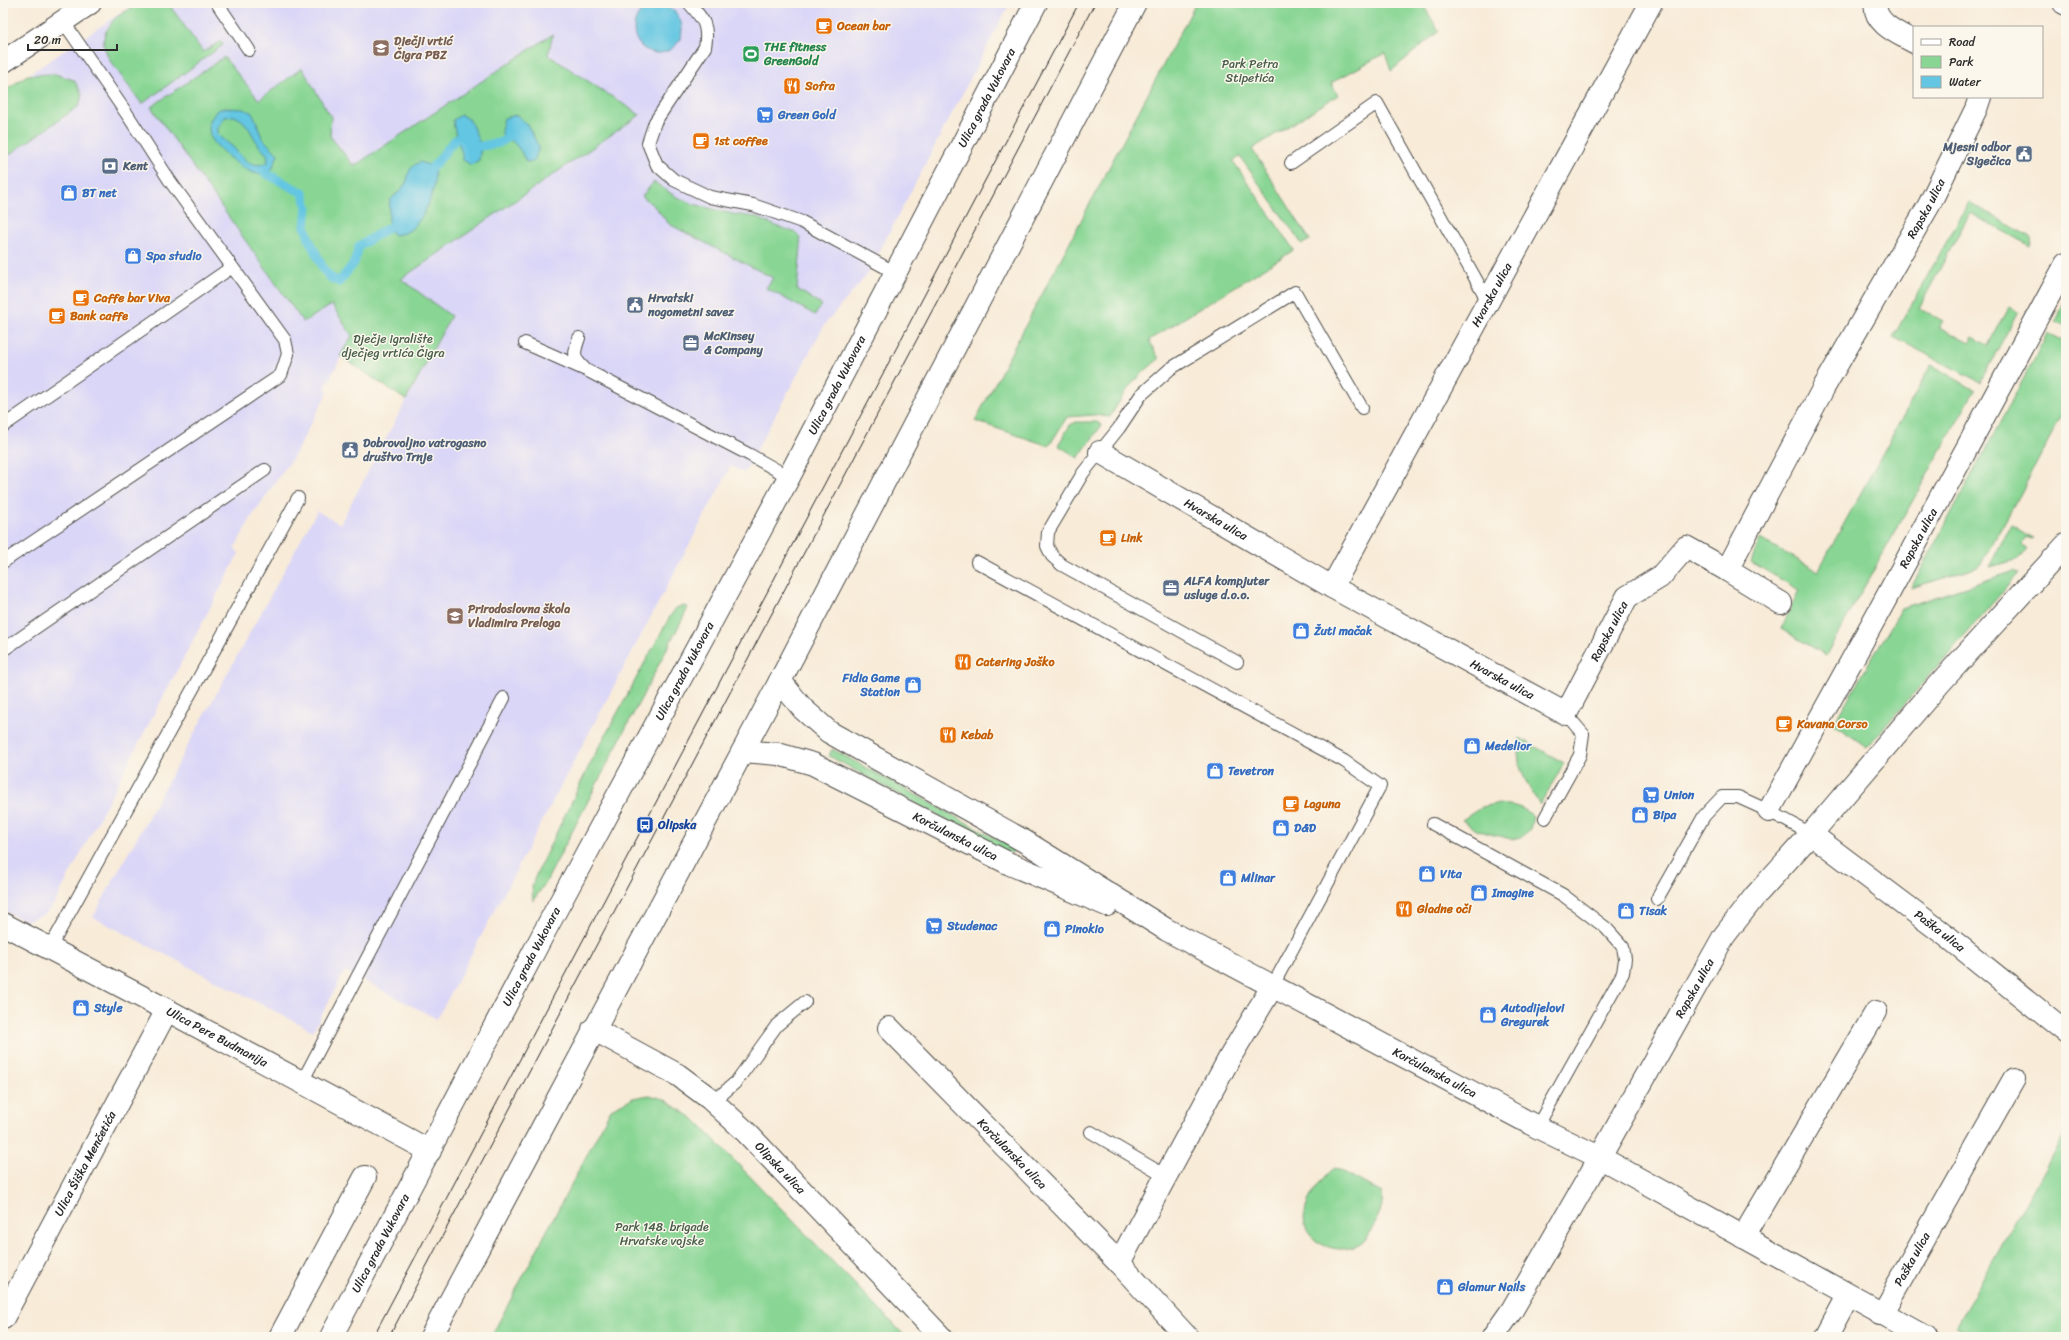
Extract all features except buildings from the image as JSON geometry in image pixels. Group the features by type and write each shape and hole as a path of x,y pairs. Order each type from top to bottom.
{"street":[{"path":"3,62 90,3"},
{"name":"Ulica grada Vukovara","path":"330,1337 430,1151 549,923 789,477 1036,3"},
{"path":"432,1337 593,1029 780,681 1135,3"},
{"name":"Hvarska ulica","path":"1332,587 1651,3"},
{"path":"1876,3 1875,8 1878,17 1886,26 1913,41"},
{"name":"Rapska ulica","path":"1727,570 1824,387 1929,205 1976,109 1980,98"},
{"name":"Rapska ulica","path":"1769,810 2066,264"},
{"name":"Hvarska ulica","path":"1100,452 1332,587 1566,714"},
{"name":"Rapska ulica","path":"1494,1337 1520,1296 1724,936 1755,896 1811,834 1939,684 2066,545"},
{"name":"Rapska ulica","path":"1566,714 1627,597 1660,578 1686,547 1781,603"},
{"name":"Korčulanska ulica","path":"780,681 802,709 829,732 1024,841 1167,930 1537,1127 1599,1157"},
{"name":"Korčulanska ulica","path":"743,751 778,754 813,764 1010,864 1167,930"},
{"name":"Paška ulica","path":"1811,834 1948,937 2066,1032"},
{"name":"Ulica Pere Budmanija","path":"3,924 430,1151"},
{"path":"1119,1263 1230,1057 1272,986"},
{"name":"Ulica Šiška Menčetića","path":"3,1318 167,1010"},
{"path":"1743,1237 1876,1012"},
{"name":"Korčulanska ulica","path":"889,1028 1119,1263 1187,1337"},
{"name":"Olipska ulica","path":"593,1029 678,1074 713,1102 744,1130 941,1337"},
{"name":"Paška ulica","path":"1881,1314 2014,1079"},
{"path":"1599,1157 1848,1296 1925,1337"},
{"path":"280,1337 365,1177"},
{"path":"1826,1337 1848,1296"}],"lane":[{"path":"217,3 249,50"},
{"path":"689,3 704,22 708,34 705,47 654,122 648,143 657,165 674,180 710,197 753,205 802,222 896,273"},
{"path":"3,562 281,375 288,354 285,340 170,181 129,117 63,21"},
{"path":"1291,163 1377,103 1488,301"},
{"path":"3,426 232,267"},
{"path":"1237,662 1072,570 1052,556 1047,546 1048,532 1083,473 1119,428 1141,395 1170,369 1295,292 1362,408"},
{"path":"579,338 574,351 576,361 586,370"},
{"path":"525,342 586,370 750,455 789,477"},
{"path":"3,650 265,470"},
{"path":"50,948 298,498"},
{"path":"977,562 1344,762 1380,786 1272,986"},
{"path":"302,1082 504,698"},
{"path":"1546,818 1580,755 1583,734 1566,714"},
{"path":"1657,899 1704,816 1722,797 1738,797 1769,810 1811,834"},
{"path":"1433,824 1563,896 1606,928 1623,947 1625,958 1623,973 1537,1127"},
{"path":"713,1102 736,1082 777,1025 805,1002"},
{"path":"1091,1132 1166,1176"}],"shaded area":[{"path":"135,3 1010,3 867,275 825,324 744,473 731,466 437,1019 345,971 313,1031 93,917 317,511 340,524 451,317 352,336 325,388 328,391 294,456 254,513 234,549 239,553 54,904 45,914 26,921 3,911 3,92"}],"green space":[{"path":"138,3 168,3 203,52 221,41 223,45 142,104 110,61 103,44 105,33 114,19"},
{"name":"Park Petra Stipetića","path":"1196,3 1422,3 1439,31 1391,71 1385,53 1331,83 1338,95 1252,149 1310,240 1302,244 1240,157 1233,161 1294,250 1149,340 1159,359 1131,385 1110,417 1094,415 1067,417 1049,446 975,421"},
{"name":"Dječje igralište dječjeg vrtića Čigra","path":"553,34 548,55 640,115 401,279 451,316 406,400 340,356 352,336 332,305 303,322 151,107 224,57 259,100 302,68 331,117 330,136 354,166"},
{"path":"55,74 74,80 82,94 79,106 3,159 3,92 27,75"},
{"path":"654,182 675,196 693,204 733,214 756,217 794,232 800,237 801,247 797,289 822,305 815,315 766,288 773,278 669,224 656,208 642,196"},
{"path":"1969,202 2032,238 2030,246 1970,213 1919,308 1943,321 1939,327 1969,343 1973,337 1988,345 2009,306 2018,312 1980,382 1893,337"},
{"path":"2066,303 2066,327 2056,322 2063,304"},
{"path":"2048,333 2066,342 2066,407 2020,495 1979,567 1911,588"},
{"path":"1931,365 1975,390 1826,655 1781,629 1799,590 1751,562 1760,539 1818,571"},
{"path":"1076,422 1097,422 1102,425 1078,458 1058,445 1070,425"},
{"path":"2011,524 2033,538 2027,537 2022,545 2028,549 2017,560 1989,567"},
{"path":"2014,571 2019,573 1867,747 1833,724 1902,608"},
{"path":"682,606 688,607 686,612 546,882 533,901 532,885 538,870 593,758 669,618 676,608"},
{"path":"1520,738 1564,763 1540,805 1530,790 1522,773 1518,756"},
{"path":"832,749 1013,848 1014,851 1012,853 1003,851 829,756"},
{"path":"1496,804 1516,806 1529,812 1533,816 1530,829 1521,837 1511,839 1478,831 1462,820 1482,807"},
{"name":"Park 148. brigade Hrvatske vojske","path":"649,1095 664,1099 694,1119 906,1337 491,1337 611,1109 633,1098"},
{"path":"2066,1131 2066,1337 1973,1337 1956,1327"},
{"path":"1332,1169 1340,1170 1382,1193 1381,1210 1369,1235 1362,1243 1355,1247 1338,1249 1321,1244 1308,1233 1305,1225 1305,1210 1308,1202 1316,1187"}],"water":[{"path":"653,5 663,5 672,9 678,15 681,20 681,38 672,49 663,53 653,53 644,49 638,43 634,34 634,24 638,15 644,9"},
{"path":"224,108 243,109 251,112 256,120 262,138 278,154 272,170 259,174 254,173 242,167 222,151 213,140 209,130 209,122 217,110","holes":["234,116 245,123 258,144 267,154 268,162 257,165 248,162 218,134 218,128 225,117"]},
{"path":"461,115 470,120 481,146 479,160 471,165 463,160 453,120"},
{"path":"517,115 527,124 539,147 534,161 526,162 518,147 512,141 504,137 501,131 504,118"},
{"path":"420,162 433,166 435,174 429,202 425,212 413,227 406,233 394,235 388,228 390,200 406,183 411,168"}],"waterway":[{"path":"481,146 499,143 506,138"},
{"path":"433,166 450,145 457,139"},
{"path":"265,173 303,193 307,207 305,226 309,239 324,270 331,278 339,282 354,263 359,246 388,228"}],"tram line":[{"path":"373,1337 1079,3"},
{"path":"389,1337 1095,3"}],"place":[{"name":"Ocean bar","path":"824,26"},
{"name":"Dječji vrtić Čigra PBZ","path":"381,48"},
{"name":"THE fitness GreenGold","path":"751,54"},
{"name":"Sofra","path":"792,86"},
{"name":"Green Gold","path":"765,115"},
{"name":"1st coffee","path":"701,141"},
{"name":"Mjesni odbor Sigečica","path":"2024,154"},
{"name":"Kent","path":"110,166"},
{"name":"BT net","path":"69,193"},
{"name":"Spa studio","path":"133,256"},
{"name":"Caffe bar Viva","path":"81,298"},
{"name":"Hrvatski nogometni savez","path":"635,305"},
{"name":"Bank caffe","path":"57,316"},
{"name":"McKinsey & Company","path":"691,343"},
{"name":"Dobrovoljno vatrogasno društvo Trnje","path":"350,450"},
{"name":"Link","path":"1108,538"},
{"name":"ALFA kompjuter usluge d.o.o.","path":"1171,588"},
{"name":"Prirodoslovna škola Vladimira Preloga","path":"455,616"},
{"name":"Žuti mačak","path":"1301,631"},
{"name":"Catering Joško","path":"963,662"},
{"name":"Fidia Game Station","path":"913,685"},
{"name":"Kavana Corso","path":"1784,724"},
{"name":"Kebab","path":"948,735"},
{"name":"Medelior","path":"1472,746"},
{"name":"Tevetron","path":"1215,771"},
{"name":"Union","path":"1651,795"},
{"name":"Laguna","path":"1291,804"},
{"name":"Bipa","path":"1640,815"},
{"name":"Olipska","path":"645,825"},
{"name":"D&D","path":"1281,828"},
{"name":"Vita","path":"1427,874"},
{"name":"Mlinar","path":"1228,878"},
{"name":"Imagine","path":"1479,893"},
{"name":"Gladne oči","path":"1404,909"},
{"name":"Tisak","path":"1626,911"},
{"name":"Studenac","path":"934,926"},
{"name":"Pinokio","path":"1052,929"},
{"name":"Style","path":"81,1008"},
{"name":"Autodijelovi Gregurek","path":"1488,1015"},
{"name":"Glamur Nails","path":"1445,1287"}]}
